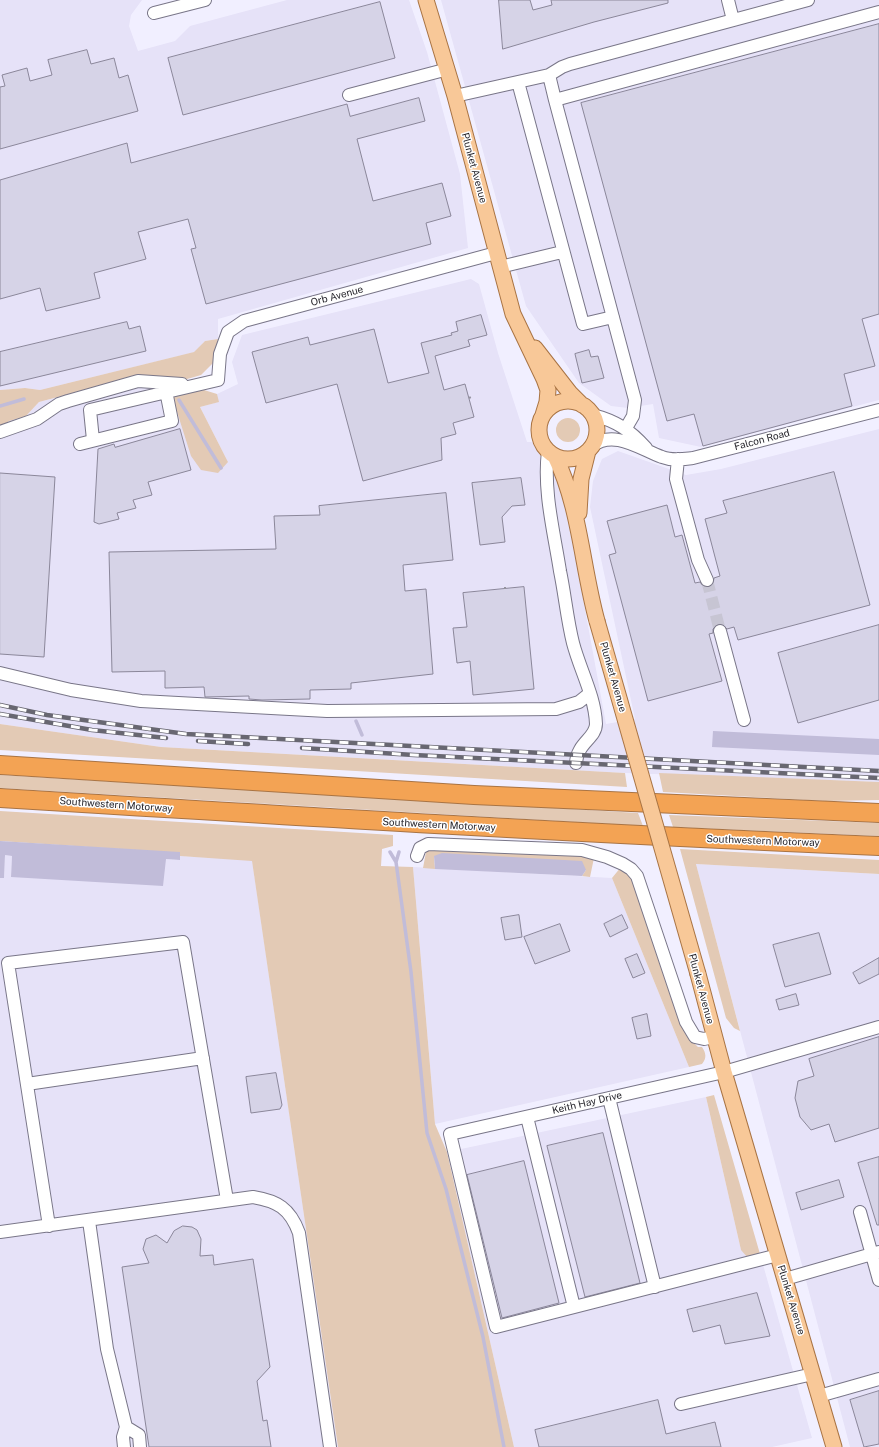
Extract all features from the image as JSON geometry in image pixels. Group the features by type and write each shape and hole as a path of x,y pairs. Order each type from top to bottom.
{"highway":[{"path":"0,765 458,794 879,813"},
{"name":"Southwestern Motorway","path":"0,798 310,818 879,846"}],"main road":[{"name":"Plunket Avenue","path":"426,0 448,69 513,314 524,335 548,390 547,402 543,415"},
{"name":"Plunket Avenue","path":"524,335 550,365 570,393 588,410"},
{"path":"575,402 588,410 597,431 590,449 572,459 552,454 542,443 539,434 539,424 543,415 557,403 575,402"},
{"name":"Plunket Avenue","path":"578,528 581,479 590,449"},
{"name":"Plunket Avenue","path":"552,454 568,487 578,528 589,592 597,621 698,974 724,1072 834,1447"}],"street":[{"path":"154,14 205,0"},
{"path":"728,0 733,20"},
{"path":"455,96 549,75 562,66 808,0"},
{"path":"556,100 879,12"},
{"path":"349,95 448,69"},
{"path":"549,75 635,400 633,416 626,428"},
{"path":"518,82 562,252 583,324 613,317"},
{"name":"Orb Avenue","path":"193,385 218,380 220,354 228,332 244,321 498,260 562,252"},
{"path":"0,432 37,419 59,404 138,381 193,385"},
{"path":"93,440 90,410 193,385"},
{"path":"80,444 172,421 166,391"},
{"name":"Falcon Road","path":"588,410 626,428 646,449"},
{"name":"Falcon Road","path":"590,449 604,440 617,440 646,449 661,457 678,459 704,456 879,410"},
{"path":"552,454 546,471 554,533 573,643 589,694 596,726 578,750 576,763"},
{"path":"678,459 676,479 698,560 707,580"},
{"path":"720,631 744,720"},
{"path":"0,673 71,690 141,701 327,711 556,709 579,702 589,694"},
{"path":"417,856 420,848 428,844 582,850 607,857 631,869 637,876 686,1022 695,1037 704,1039 714,1037"},
{"path":"49,1226 8,963 183,942 227,1200"},
{"name":"Keith Hay Drive","path":"574,1307 496,1327 450,1134 724,1072 879,1027"},
{"path":"27,1084 203,1058"},
{"path":"609,1098 656,1287"},
{"path":"527,1117 574,1307 778,1255"},
{"path":"0,1232 89,1221 253,1197 272,1200 279,1204 292,1218 299,1232 330,1447"},
{"path":"860,1212 875,1253 879,1280"},
{"path":"89,1221 107,1349 126,1427 123,1437 124,1447"},
{"path":"785,1279 875,1253"},
{"path":"681,1404 813,1374"},
{"path":"819,1396 879,1379"},
{"path":"126,1427 139,1435 140,1447"}],"path":[{"path":"469,398 473,396"}],"shaded area":[{"path":"0,0 142,0 131,15 129,26 138,51 175,41 190,26 287,0 409,0 427,52 460,174 468,248 218,319 218,339 205,341 195,352 40,390 25,388 0,390"},
{"path":"441,0 879,0 879,400 701,447 659,438 653,404 628,408 611,406 579,383 526,306"},
{"path":"471,279 479,284 498,353 527,442 532,442 540,455 555,470 563,489 606,724 635,719 590,507 593,481 602,459 618,451 686,475 721,469 879,429 879,782 625,773 161,747 0,724 0,428 9,421 26,416 39,402 137,376 168,376 228,462 200,407 218,402 217,394 238,384 232,362 242,335"},
{"path":"218,339 214,362 201,375 170,384 168,376 137,376 39,402 26,416 9,421 0,428 0,390 25,388 40,390 194,352 205,341"},
{"path":"204,390 217,394 219,402 200,407 228,462 218,473 201,470 191,456 172,396"},
{"path":"568,418 577,421 580,430 577,439 568,442 559,439 556,430 559,421"},
{"path":"0,724 161,747 625,773 627,787 0,750"},
{"path":"713,731 879,739 879,755 712,747"},
{"path":"659,773 879,782 879,800 826,801 663,792"},
{"path":"0,775 638,813 643,826 0,788"},
{"path":"0,811 393,835 393,846 382,849 381,866 413,867 435,1124 447,1152 514,1447 338,1447 252,861 180,856 180,853 0,841"},
{"path":"669,815 879,823 879,836 673,827"},
{"path":"0,841 180,852 180,860 166,859 163,886 11,877 12,856 5,855 4,878 0,878"},
{"path":"433,847 585,854 594,858 590,877 582,876 586,870 434,856 435,869 423,868 426,852"},
{"path":"680,849 879,860 879,874 696,864 740,1031 734,1028 726,1018"},
{"path":"442,853 582,861 586,870 582,876 435,869 434,856"},
{"path":"5,855 12,856 11,877 166,859 179,860 180,856 252,860 338,1447 0,1447 0,878 4,878"},
{"path":"696,864 879,874 879,1447 850,1447"},
{"path":"413,867 612,878 689,1067 435,1124"},
{"path":"621,867 632,874 691,1040 698,1047 702,1047 704,1051 705,1058 702,1064 689,1067 612,878"},
{"path":"714,1095 760,1254 748,1258 741,1250 706,1097"},
{"path":"706,1097 741,1250 760,1254 812,1438 772,1447 514,1447 447,1152"}],"building":[{"path":"499,0 530,0 533,10 552,5 551,0 668,0 668,3 594,22 503,49"},
{"path":"380,2 395,58 183,115 168,58"},
{"path":"879,24 879,314 862,319 875,366 844,374 852,406 703,446 694,414 667,421 581,103"},
{"path":"87,50 91,64 114,58 119,78 128,75 138,111 0,149 0,87 5,86 2,75 27,68 30,81 52,75 48,60"},
{"path":"419,98 425,121 357,139 373,201 442,183 451,216 426,223 431,244 206,304 191,249 196,248 188,219 138,232 146,259 94,273 100,298 46,311 40,288 0,299 0,180 127,143 131,163 347,104 350,116"},
{"path":"481,315 487,335 468,340 470,346 435,356 444,390 465,384 474,417 453,423 456,434 441,438 442,460 363,481 337,384 266,403 252,352 308,337 310,345 374,329 388,383 429,373 421,343 452,335 451,333 458,331 456,322"},
{"path":"127,322 129,329 140,326 146,351 0,386 0,352"},
{"path":"589,350 591,357 598,356 604,378 582,383 575,354"},
{"path":"180,429 191,470 148,482 152,495 133,500 136,508 117,513 119,519 99,524 94,522 98,449 114,444 115,447"},
{"path":"834,472 870,605 738,640 734,627 727,629 722,624 718,624 713,629 713,633 709,634 722,681 648,701 609,555 616,553 607,521 667,505 675,537 682,535 695,583 700,582 703,586 710,587 713,584 714,578 720,576 705,519 727,513 723,501"},
{"path":"0,473 55,477 44,657 0,654"},
{"path":"521,478 525,505 512,506 502,517 505,542 480,545 472,483"},
{"path":"446,493 453,560 403,565 405,591 426,589 433,674 351,683 351,689 310,690 310,699 262,700 249,699 249,696 205,697 204,687 165,688 165,671 112,672 109,552 276,549 274,516 320,515 319,506"},
{"path":"524,587 534,689 473,695 470,661 457,663 453,628 467,627 463,593"},
{"path":"879,625 879,700 798,723 778,653"},
{"path":"519,915 522,937 505,940 501,918"},
{"path":"622,915 628,928 610,937 604,924"},
{"path":"560,924 570,951 535,964 524,937"},
{"path":"819,933 831,974 785,987 773,945"},
{"path":"637,954 645,973 633,978 625,959"},
{"path":"879,958 879,974 859,984 853,973"},
{"path":"796,994 799,1005 779,1010 776,1000"},
{"path":"647,1014 651,1036 637,1039 632,1018"},
{"path":"879,1037 879,1128 835,1142 829,1124 811,1130 800,1117 795,1098 798,1081 814,1076 809,1059"},
{"path":"276,1073 282,1105 280,1109 251,1113 246,1077"},
{"path":"603,1133 640,1283 585,1297 547,1146"},
{"path":"879,1157 879,1225 877,1225 858,1163"},
{"path":"524,1161 559,1303 502,1318 467,1175"},
{"path":"839,1180 844,1197 801,1210 796,1193"},
{"path":"183,1226 192,1227 197,1230 201,1239 200,1256 213,1255 214,1265 253,1259 270,1367 257,1381 263,1421 267,1420 271,1447 149,1447 122,1267 149,1263 143,1249 146,1239 156,1235 167,1243 174,1231"},
{"path":"757,1293 770,1336 725,1344 720,1325 693,1332 687,1310"},
{"path":"879,1391 879,1444 864,1447 850,1400"},
{"path":"658,1400 666,1434 715,1422 721,1447 539,1447 535,1430"}],"waterway":[{"path":"0,406 24,399"},
{"path":"179,400 221,468"},
{"path":"356,721 362,735"},
{"path":"390,852 396,862 399,852"},
{"path":"396,862 411,972 427,1133 446,1189 483,1337 504,1447"}],"tunnel":[{"path":"707,580 720,631"}],"railway":[{"path":"0,705 47,715 186,734 879,771"},
{"path":"0,714 92,730 166,738"},
{"path":"198,741 248,744"},
{"path":"302,748 879,778"}]}
